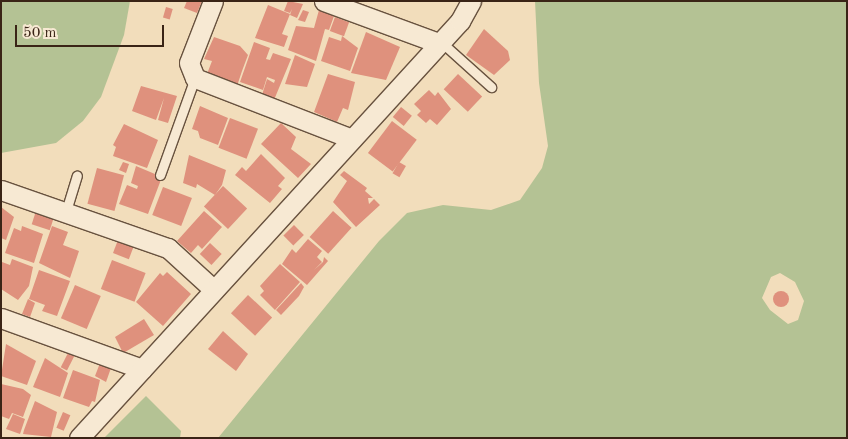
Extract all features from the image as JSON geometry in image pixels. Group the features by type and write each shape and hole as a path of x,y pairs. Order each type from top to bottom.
{"street":[{"path":"213,1 189,63 195,78 352,139"},
{"path":"324,1 439,42"},
{"path":"79,438 352,139 439,42 472,1"},
{"path":"1,190 168,248 214,290"},
{"path":"1,318 142,369"}],"lane":[{"path":"439,42 491,87"},
{"path":"160,175 195,78"},
{"path":"66,211 77,176"}],"green space":[{"path":"1,1 130,1 124,35 101,97 83,121 56,143 1,153"},
{"path":"535,1 847,1 847,438 218,438 379,241 407,213 443,205 491,210 520,200 542,168 548,146 539,83","holes":["780,273 795,282 804,301 798,320 788,324 770,310 762,298 771,277"]},
{"path":"146,396 181,431 180,438 104,438"}],"building":[{"path":"187,1 202,1 197,13 184,8"},
{"path":"288,1 303,4 297,18 290,15 292,9 290,13 284,11"},
{"path":"268,5 290,14 282,34 288,36 284,47 255,38"},
{"path":"166,7 173,9 170,20 163,18"},
{"path":"303,10 309,12 305,22 298,20"},
{"path":"319,10 334,16 329,30 325,29 316,61 288,50 296,26 314,28"},
{"path":"335,17 349,22 344,36 330,31"},
{"path":"484,29 508,51 510,60 494,75 466,55"},
{"path":"366,32 400,47 386,80 351,73"},
{"path":"342,36 358,48 350,71 321,61 329,37 341,41"},
{"path":"214,37 240,46 248,55 237,86 207,74 212,61 204,59"},
{"path":"254,42 270,48 266,59 270,60 273,53 291,59 274,100 262,95 267,79 274,83 275,80 267,77 263,90 240,82"},
{"path":"295,55 315,64 307,87 285,84"},
{"path":"328,74 355,82 348,110 343,108 337,122 314,112"},
{"path":"458,74 482,97 468,112 444,89"},
{"path":"141,86 177,96 168,123 158,120 164,98 156,120 132,111"},
{"path":"429,90 435,96 438,92 451,109 437,125 430,119 426,123 417,115 421,111 414,104"},
{"path":"200,106 228,118 218,145 200,138 198,131 192,129"},
{"path":"401,107 412,116 404,126 393,117"},
{"path":"230,118 258,129 247,159 219,148"},
{"path":"392,121 417,140 393,172 368,153"},
{"path":"281,123 296,137 291,149 311,164 298,178 261,144"},
{"path":"124,124 158,140 147,168 113,156 116,147 113,145"},
{"path":"261,154 285,178 278,186 282,189 270,203 235,175 242,167 246,171"},
{"path":"189,155 226,170 222,185 215,195 197,184 196,188 183,183"},
{"path":"123,162 129,164 126,173 119,170"},
{"path":"399,162 406,166 399,177 392,173"},
{"path":"136,166 162,177 148,214 119,204 127,185 137,189 138,186 131,183"},
{"path":"97,168 124,175 114,211 87,204"},
{"path":"344,171 367,188 365,191 373,198 368,198 369,204 374,199 380,205 356,227 333,202 347,181 340,175"},
{"path":"223,186 247,209 228,229 204,206"},
{"path":"163,187 192,198 181,226 152,215"},
{"path":"1,207 14,217 6,240 1,238"},
{"path":"36,211 54,217 50,230 32,224"},
{"path":"204,211 222,227 202,249 198,245 191,253 177,241"},
{"path":"333,211 352,228 328,254 310,237"},
{"path":"294,225 304,235 293,246 283,236"},
{"path":"22,226 43,234 34,263 5,253 14,228 21,231"},
{"path":"52,226 68,232 63,245 79,251 70,278 39,263"},
{"path":"308,239 322,251 317,257 322,262 314,270 323,262 324,257 328,261 307,285 282,264 292,249 296,253"},
{"path":"118,240 134,246 129,259 113,253"},
{"path":"210,243 222,254 211,265 200,254"},
{"path":"12,259 33,267 29,286 18,300 1,289 2,262 10,265"},
{"path":"112,260 146,273 134,302 101,289"},
{"path":"280,264 300,282 275,310 260,295 264,291 260,286"},
{"path":"39,270 70,281 57,316 42,311 45,305 29,299"},
{"path":"167,272 191,294 163,326 136,302 160,273 163,276"},
{"path":"301,283 304,287 299,296 281,315 276,310"},
{"path":"75,285 101,296 87,329 61,318"},
{"path":"781,291 787,293 789,299 787,305 781,307 775,305 773,299 775,293"},
{"path":"248,295 272,318 255,336 231,313"},
{"path":"28,299 35,303 30,317 22,314"},
{"path":"144,319 154,335 125,352 122,351 115,337"},
{"path":"223,331 248,354 236,371 208,349"},
{"path":"6,344 36,361 27,385 1,376"},
{"path":"68,353 74,356 67,370 61,367"},
{"path":"45,358 68,373 60,397 33,387"},
{"path":"100,363 111,368 106,382 95,376"},
{"path":"73,370 100,380 95,402 92,401 89,407 63,398"},
{"path":"1,384 23,389 31,395 23,417 12,413 9,419 1,416"},
{"path":"35,401 57,412 51,437 23,434"},
{"path":"63,412 70,415 64,431 56,428"},
{"path":"13,414 25,419 20,434 6,429"}]}
